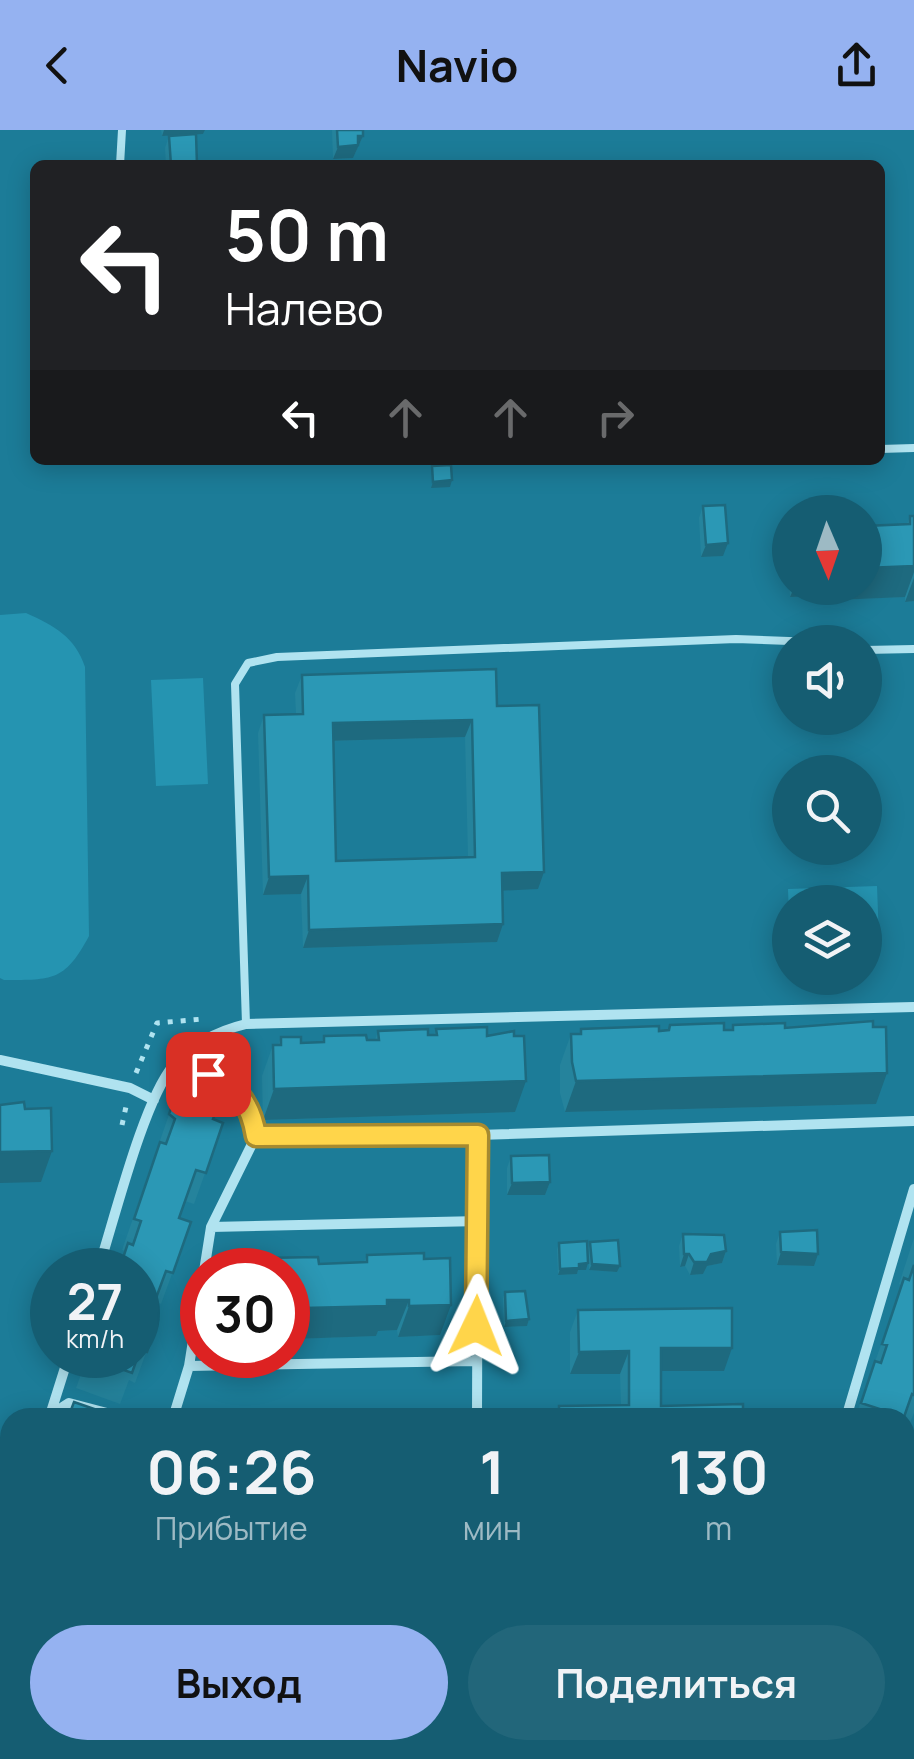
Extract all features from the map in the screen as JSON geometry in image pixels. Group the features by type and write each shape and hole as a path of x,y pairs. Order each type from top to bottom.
{"street":[{"path":"105,1248 154,1100 171,1068 196,1044 246,1024 914,1008"},
{"path":"0,1060 130,1088 154,1100"},
{"path":"171,1068 208,1074 231,1084 246,1102 256,1136 211,1227 208,1248"},
{"path":"256,1136 478,1135 914,1121"},
{"path":"478,1135 478,1408"},
{"path":"849,1408 914,1189"},
{"path":"211,1227 480,1221"},
{"path":"310,1364 476,1361"},
{"path":"52,1408 62,1378"},
{"path":"176,1408 185,1378"},
{"path":"62,1408 69,1403 88,1408"}],"lane":[{"path":"120,160 122,130"},
{"path":"885,449 914,448"},
{"path":"246,1024 235,684 248,663 276,657 772,640"},
{"path":"882,650 914,649"}],"shaded area":[{"path":"26,613 63,634 76,648 85,667 89,936 72,962 56,975 4,980 0,978 0,615"},
{"path":"203,678 208,784 156,786 151,680"}],"building":[{"path":"337,130 363,130 363,136 358,136 358,145 338,147"},
{"path":"196,134 197,160 171,160 169,136"},
{"path":"451,465 452,480 433,482 432,466"},
{"path":"725,505 728,543 706,545 703,506"},
{"path":"910,516 914,516 914,566 882,567 882,525 910,524"},
{"path":"496,669 497,706 539,705 544,872 502,873 503,924 309,930 308,876 269,877 264,715 303,714 302,675","holes":["472,720 475,857 336,861 333,723"]},
{"path":"873,1021 873,1027 886,1027 887,1073 576,1081 572,1062 571,1034 581,1034 581,1029 659,1026 659,1031 669,1030 670,1025 724,1023 724,1030 733,1030 733,1025 785,1023 785,1028"},
{"path":"487,1027 487,1036 514,1031 514,1036 524,1036 526,1081 274,1089 273,1045 281,1045 281,1037 301,1037 301,1043 324,1042 324,1036 366,1035 367,1040 379,1040 378,1031 428,1029 428,1035 437,1035 436,1029"},
{"path":"181,1080 222,1094 213,1119 223,1123 206,1173 196,1170 179,1218 191,1222 173,1273 166,1271 160,1287 160,1248 126,1248 128,1243 133,1245 141,1221 134,1219 160,1142 166,1144 175,1119 169,1114"},
{"path":"24,1102 25,1109 51,1108 52,1151 0,1152 0,1105"},
{"path":"549,1155 550,1182 512,1183 511,1156"},
{"path":"817,1230 818,1254 781,1252 780,1232"},
{"path":"683,1234 724,1235 726,1251 711,1254 707,1262 694,1262 689,1254 684,1254"},
{"path":"618,1240 620,1266 592,1264 590,1242"},
{"path":"587,1241 588,1263 579,1264 579,1268 560,1269 559,1243"},
{"path":"424,1253 424,1259 450,1258 451,1305 409,1306 409,1300 387,1300 387,1306 310,1308 310,1257 318,1257 319,1264 367,1262 367,1255"},
{"path":"914,1265 914,1395 907,1408 876,1408 861,1403 875,1361 881,1363 887,1345 882,1344 904,1278 909,1280"},
{"path":"525,1291 529,1319 506,1321 505,1292"},
{"path":"732,1308 732,1348 661,1348 661,1406 743,1404 743,1408 559,1408 629,1405 629,1351 579,1352 578,1310"}],"route":[{"path":"208,1074 231,1084 246,1102 256,1136 478,1135 476,1326"}]}
